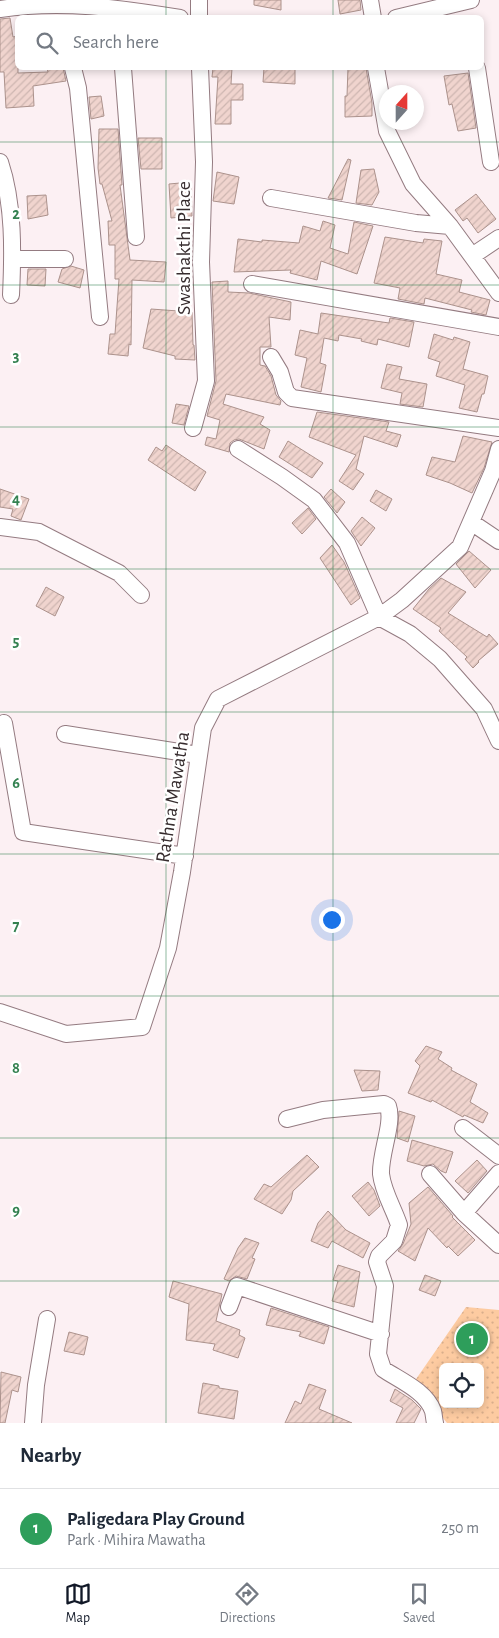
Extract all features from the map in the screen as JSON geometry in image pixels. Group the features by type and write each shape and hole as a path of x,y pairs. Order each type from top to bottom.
{"street":[{"path":"199,0 199,15"},
{"path":"370,0 372,15"},
{"path":"0,9 62,10 97,5 119,13 143,15"},
{"path":"413,15 468,5"},
{"path":"74,70 78,88 100,317"},
{"path":"123,70 136,238"},
{"name":"Swashakthi Place","path":"193,428 206,380 201,262 204,162 200,70"},
{"path":"376,70 387,131 413,184 450,226 499,293"},
{"path":"477,70 491,162"},
{"path":"0,162 4,172 10,217 13,259 11,295"},
{"path":"271,198 416,223 450,226"},
{"path":"472,256 499,238"},
{"path":"13,259 65,259"},
{"path":"252,284 499,327"},
{"path":"272,357 280,372 286,392 292,398 499,428"},
{"path":"238,449 314,500 347,543 379,617 410,634 440,659 484,709 499,741"},
{"name":"Rathna Mawatha","path":"0,1012 66,1034 142,1027 168,948 203,728 218,699 379,617 402,600 460,547 493,471 499,449"},
{"path":"471,522 499,541"},
{"path":"0,527 39,532 119,573 142,595"},
{"path":"4,724 23,832 184,856"},
{"path":"65,734 198,755"},
{"path":"287,1119 323,1110 384,1104 388,1106 391,1113 382,1158 382,1174 386,1192 399,1225 394,1241 379,1256 377,1262 385,1286 378,1354 382,1369 420,1394 433,1411 435,1423"},
{"path":"463,1128 499,1156"},
{"path":"464,1212 499,1173"},
{"path":"430,1174 464,1212 499,1246"},
{"path":"228,1307 237,1286 381,1334"},
{"path":"33,1423 36,1385 47,1319"}],"shaded area":[{"path":"466,1307 499,1310 499,1423 447,1423 414,1382"}],"building":[{"path":"254,0 281,0 281,10 254,5"},
{"path":"338,0 360,0 361,10 340,14"},
{"path":"10,18 13,37 15,37 15,70 18,70 18,73 63,70 66,81 33,86 34,106 6,108 4,72 0,72 0,19"},
{"path":"213,70 232,70 231,84 243,84 243,100 231,100 231,124 215,124 218,77 212,77"},
{"path":"264,70 295,70 295,84 263,82"},
{"path":"348,70 366,70 372,103 372,116 345,117 345,96 347,96"},
{"path":"468,73 476,128 458,131 452,104 449,105 444,76"},
{"path":"101,96 104,116 91,119 89,97"},
{"path":"99,129 118,129 122,185 120,185 130,260 166,262 164,282 132,280 131,345 129,344 128,356 108,354 110,334 115,334 119,279 115,279 115,245 109,245 108,221 112,221 102,184 100,184 98,168"},
{"path":"138,138 162,138 162,169 141,169"},
{"path":"348,159 351,160 342,200 328,198"},
{"path":"374,169 379,192 372,205 356,203 361,170"},
{"path":"217,172 239,177 234,204 213,201"},
{"path":"191,182 192,216 171,218 169,184"},
{"path":"476,194 496,219 478,233 467,218 463,221 455,210"},
{"path":"46,195 48,215 28,219 27,196"},
{"path":"323,221 335,225 330,248 348,254 354,222 373,226 357,274 321,261 317,280 290,273 291,270 234,272 238,239 299,243 303,226 320,231"},
{"path":"385,237 423,243 424,239 442,241 436,274 462,280 459,292 490,300 486,315 425,298 424,304 398,299 400,288 374,283"},
{"path":"71,266 84,270 80,288 58,282 62,269"},
{"path":"28,269 46,269 45,286 27,285"},
{"path":"228,281 228,292 249,293 291,302 290,320 269,317 271,347 260,347 260,365 265,366 271,376 276,395 281,401 280,405 226,394 223,404 264,417 260,424 270,430 264,449 239,439 230,443 229,452 205,445 207,437 216,439 220,420 207,416 216,381 212,282"},
{"path":"151,309 192,312 195,360 175,359 175,356 143,348"},
{"path":"321,313 389,323 390,318 414,322 409,347 378,339 377,345 361,341 362,339 339,335 338,341 324,338 320,363 326,365 321,392 301,387 307,358 295,355 300,330 318,334"},
{"path":"434,334 453,340 454,337 470,342 463,369 488,376 477,412 459,408 465,385 436,376 440,362 428,358"},
{"path":"387,364 402,367 399,379 427,384 423,407 400,404 402,393 381,388"},
{"path":"176,404 189,406 184,425 172,423"},
{"path":"317,412 389,422 386,431 401,435 397,447 364,436 356,469 364,474 353,490 339,481 356,455 309,437"},
{"path":"463,436 492,442 484,468 472,493 426,475 432,457 455,462"},
{"path":"288,441 323,463 312,478 279,457"},
{"path":"166,445 206,472 195,491 148,460 156,447 162,451"},
{"path":"0,489 29,499 21,520 11,516 13,509 0,507"},
{"path":"331,489 345,502 337,513 324,497"},
{"path":"376,490 392,499 386,511 370,501"},
{"path":"308,508 316,519 302,534 292,523"},
{"path":"362,517 375,528 361,546 351,531"},
{"path":"332,545 344,562 360,598 351,605 320,558"},
{"path":"469,551 491,570 475,588 456,564"},
{"path":"441,578 466,592 448,613 487,637 489,634 498,644 478,661 473,668 465,659 467,657 439,631 441,628 413,609 429,589"},
{"path":"46,587 64,597 55,616 36,606"},
{"path":"426,1046 442,1052 438,1059 452,1068 451,1070 477,1084 470,1102 488,1113 483,1123 464,1115 463,1117 432,1100 431,1102 408,1093 420,1066 415,1061"},
{"path":"354,1070 380,1071 378,1090 362,1091"},
{"path":"399,1111 415,1116 408,1142 397,1138"},
{"path":"412,1140 453,1152 446,1173 433,1164 424,1166 407,1161"},
{"path":"307,1155 319,1167 293,1191 291,1200 282,1214 254,1199 264,1184 271,1187"},
{"path":"477,1160 487,1171 468,1193 455,1181"},
{"path":"368,1182 374,1190 380,1206 369,1216 352,1196"},
{"path":"428,1187 452,1217 475,1240 458,1256 448,1246 447,1248 428,1228 415,1261 398,1251 411,1224 409,1203"},
{"path":"328,1211 346,1230 370,1243 363,1258 332,1241 328,1248 311,1241 318,1223"},
{"path":"245,1238 259,1243 252,1258 255,1259 247,1279 236,1276 229,1281 224,1279 238,1248"},
{"path":"338,1265 360,1272 354,1307 332,1301 338,1281 333,1280"},
{"path":"425,1275 441,1281 435,1296 419,1290"},
{"path":"173,1281 222,1294 216,1321 240,1330 239,1335 245,1338 238,1358 213,1350 215,1344 186,1340 189,1304 169,1297"},
{"path":"271,1308 329,1327 324,1344 299,1336 301,1332 266,1325"},
{"path":"69,1332 88,1337 84,1355 64,1351"},
{"path":"1,1372 21,1377 18,1392 12,1390 5,1423 0,1423"},
{"path":"203,1383 238,1391 234,1419 198,1413"},
{"path":"309,1384 326,1390 319,1409 352,1423 285,1423 295,1401 301,1404"},
{"path":"395,1389 412,1400 421,1409 414,1423 396,1423 403,1408 390,1401"}],"place":[{"name":"Paligedara Play Ground","path":"472,1339"}]}
